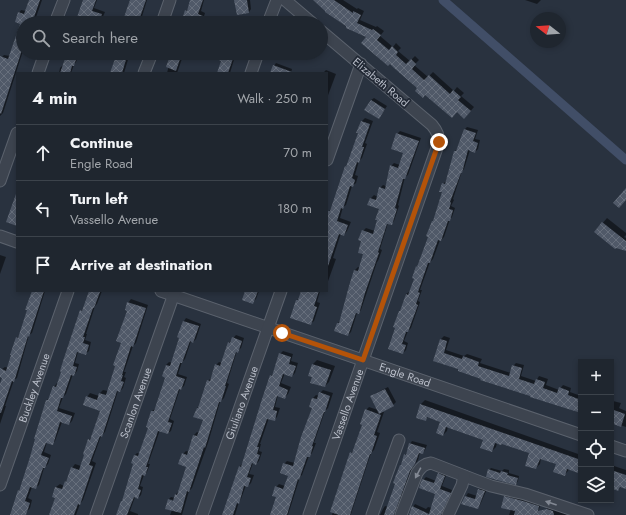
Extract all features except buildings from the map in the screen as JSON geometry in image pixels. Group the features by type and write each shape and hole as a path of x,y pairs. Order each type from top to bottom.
{"street":[{"path":"58,16 64,0"},
{"path":"164,16 170,0"},
{"path":"270,16 276,0"},
{"path":"285,0 304,16"},
{"name":"Elizabeth Road","path":"328,36 432,125 439,136"},
{"path":"38,72 43,60"},
{"path":"144,72 149,60"},
{"path":"251,72 256,60"},
{"path":"328,157 361,64"},
{"path":"0,181 16,136"},
{"name":"Vassello Avenue","path":"309,515 439,142 439,136"},
{"path":"0,236 16,242"},
{"name":"Buckley Avenue","path":"0,485 68,292"},
{"name":"Giuliano Avenue","path":"202,515 281,292"},
{"name":"Engle Road","path":"174,293 268,328 578,434"},
{"name":"Scanlon Avenue","path":"96,515 174,293"},
{"path":"372,515 399,440"},
{"path":"614,447 626,451"},
{"path":"401,515 417,473 426,463 435,464 491,486 525,494 588,515"},
{"path":"448,515 462,485 464,476"}],"waterway":[{"path":"443,0 626,160"}],"route":[{"path":"282,333 363,360 439,142"}]}
